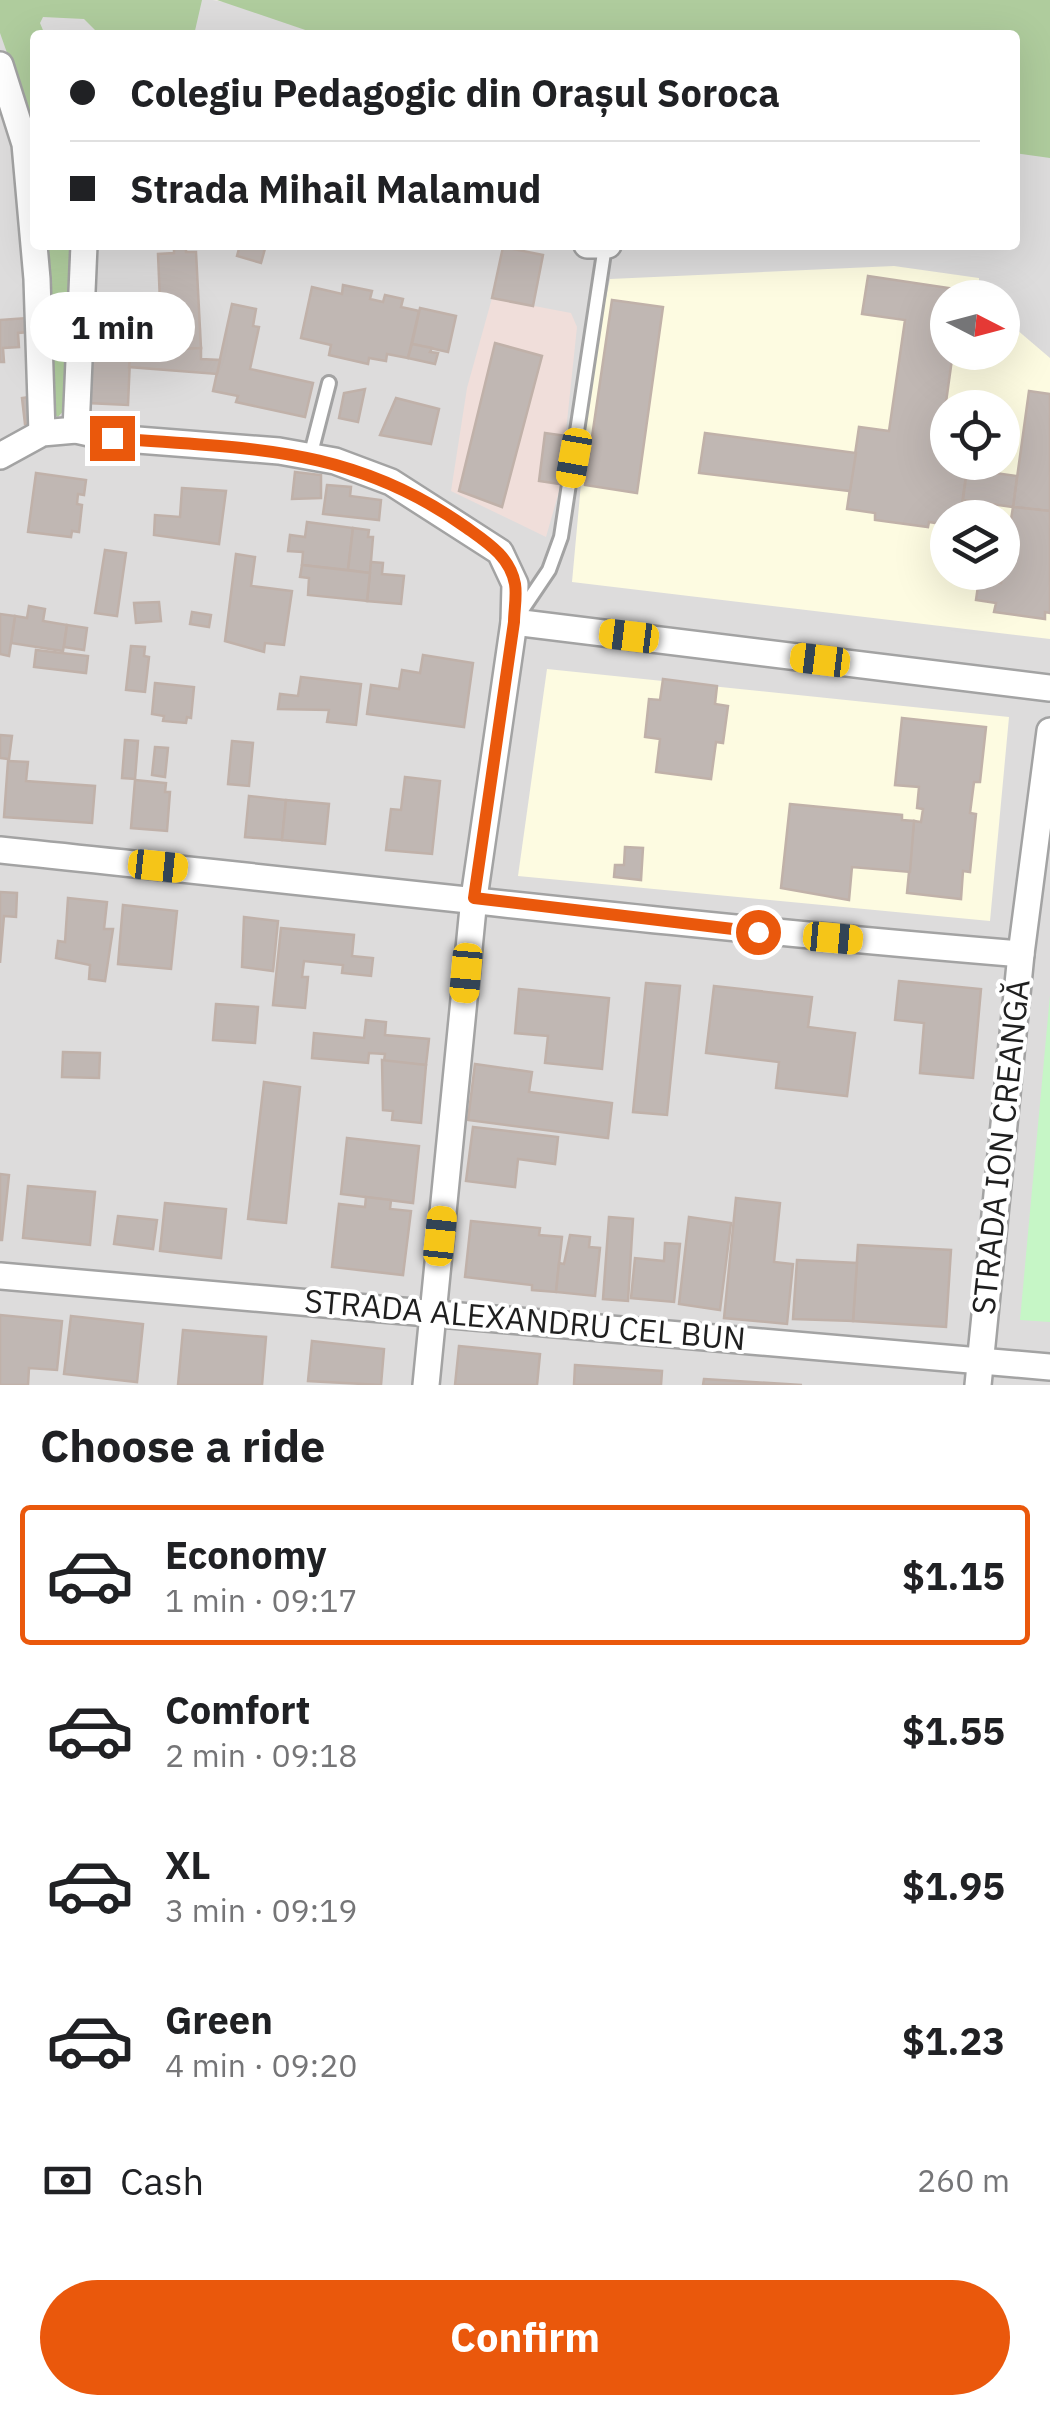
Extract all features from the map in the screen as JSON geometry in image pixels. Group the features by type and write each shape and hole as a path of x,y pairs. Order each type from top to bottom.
{"street":[{"path":"0,65 26,144 30,193"},
{"path":"35,250 42,433"},
{"path":"76,430 84,250"},
{"path":"0,456 42,433 76,430 112,438 310,457 392,482 500,552 515,584 514,622 474,898 426,1385"},
{"path":"514,622 1050,688"},
{"name":"STRADA ION CREANGĂ","path":"979,1373 1020,954 1050,731"},
{"path":"0,850 474,898 720,929 1020,954"},
{"name":"STRADA ALEXANDRU CEL BUN","path":"0,1276 433,1312 979,1373 1050,1367"}],"lane":[{"path":"514,622 548,570 561,537 599,250"},
{"path":"310,457 329,383"}],"shaded area":[{"path":"0,0 213,0 382,30 30,30 30,250 1020,250 1020,144 1050,149 1050,1385 0,1385"},
{"path":"894,266 979,278 930,280 930,370 1020,370 1020,332 1050,358 1050,639 572,582 592,364 610,279"},
{"path":"492,298 571,313 577,327 560,488 546,537 451,491 467,388"},
{"path":"547,669 1009,717 990,921 518,876"}],"green space":[{"path":"0,0 202,0 195,30 95,30 84,19 43,17 43,30 30,30 30,118 0,33"},
{"path":"217,0 1050,0 1050,158 1020,154 1020,30 305,30"},
{"path":"46,250 77,250 68,406 58,417 49,411"},
{"path":"1050,995 1050,1322 1020,1320"}],"building":[{"path":"239,250 265,250 261,263 237,256"},
{"path":"502,250 543,255 533,306 492,298"},
{"path":"196,252 201,348 162,350 158,254"},
{"path":"868,276 930,285 930,370 950,370 948,390 930,390 930,480 965,480 963,500 930,500 928,527 875,520 875,513 847,509 859,427 889,431 905,320 862,314"},
{"path":"343,285 372,291 370,299 383,302 385,295 403,299 401,307 419,311 408,358 387,354 386,361 369,358 368,364 329,355 331,345 301,338 312,287 342,294"},
{"path":"612,300 663,307 637,493 585,485"},
{"path":"232,304 256,309 253,326 259,327 250,369 313,383 305,417 236,402 238,396 213,391"},
{"path":"420,308 456,316 448,352 412,344"},
{"path":"91,311 132,313 128,405 87,403"},
{"path":"27,318 29,332 18,333 19,347 3,348 4,362 0,362 0,320"},
{"path":"495,343 542,356 502,507 459,491"},
{"path":"412,344 438,353 435,364 408,358"},
{"path":"201,348 201,359 220,360 217,374 129,367 131,352 162,354 162,350"},
{"path":"365,389 358,422 339,418 344,393"},
{"path":"1029,391 1050,394 1050,511 1020,508 1020,500 1014,500 1017,480 1020,480"},
{"path":"37,396 40,422 25,424 22,398"},
{"path":"396,398 439,409 431,444 380,435"},
{"path":"545,433 567,436 560,484 539,481"},
{"path":"705,433 856,453 850,491 699,473"},
{"path":"295,472 321,475 321,498 292,499"},
{"path":"36,473 86,480 84,495 78,494 77,504 82,505 79,532 72,531 71,537 28,532"},
{"path":"966,480 1016,480 1014,500 963,500"},
{"path":"327,485 351,487 350,496 381,500 379,520 323,514"},
{"path":"182,488 226,491 219,544 154,535 155,515 180,517"},
{"path":"1020,508 1050,511 1050,613 1045,612 1045,619 994,612 996,603 976,600 977,590 1020,590"},
{"path":"307,522 353,528 348,570 302,565 303,552 288,551 290,535 305,537"},
{"path":"353,528 369,530 368,537 373,537 370,573 348,570"},
{"path":"105,550 126,553 117,616 95,613"},
{"path":"236,554 255,557 251,586 292,591 284,645 265,643 264,652 225,641"},
{"path":"371,562 383,563 382,574 404,576 401,604 367,601"},
{"path":"302,565 370,573 367,601 308,595 309,578 300,577"},
{"path":"159,602 161,621 136,623 134,603"},
{"path":"29,606 45,609 43,621 67,625 63,651 11,643 15,616 27,618"},
{"path":"192,612 211,615 209,627 190,624"},
{"path":"0,614 15,616 9,656 0,654"},
{"path":"67,625 87,628 84,650 64,647"},
{"path":"131,646 145,647 144,656 149,657 145,692 126,690"},
{"path":"36,650 88,656 86,673 34,667"},
{"path":"423,655 473,663 464,727 367,714 371,685 399,689 402,670 420,673"},
{"path":"301,677 361,684 356,725 327,722 329,710 278,709 280,694 298,696"},
{"path":"663,679 717,686 715,704 728,706 723,743 716,742 711,779 656,772 660,739 645,737 649,699 660,700"},
{"path":"155,683 194,687 191,718 187,717 186,723 163,721 164,716 152,714"},
{"path":"902,718 986,727 980,782 974,782 970,813 976,814 970,872 963,871 961,899 907,893 914,821 921,822 923,809 917,808 919,787 895,785"},
{"path":"0,735 12,736 9,759 0,758"},
{"path":"125,740 138,741 135,779 122,778"},
{"path":"232,741 253,743 249,786 228,784"},
{"path":"155,747 168,748 165,777 152,775"},
{"path":"8,761 28,762 26,781 95,786 92,823 4,817"},
{"path":"405,777 440,781 432,854 386,850 391,809 401,810"},
{"path":"135,780 166,783 165,792 170,792 167,831 131,828"},
{"path":"249,796 286,800 282,840 245,837"},
{"path":"286,800 329,804 325,844 282,840"},
{"path":"790,804 902,815 902,820 914,821 910,872 852,867 849,900 781,888"},
{"path":"625,847 643,848 641,880 614,877 615,865 624,865"},
{"path":"0,892 17,893 16,917 4,916 0,963"},
{"path":"68,898 107,902 104,929 113,929 105,981 89,979 90,965 56,958 58,941 65,942"},
{"path":"123,905 177,911 171,969 118,964"},
{"path":"244,917 278,921 273,971 242,967"},
{"path":"281,928 354,935 352,956 373,958 371,976 342,973 343,965 304,961 302,977 308,977 305,1008 273,1005"},
{"path":"899,981 981,989 973,1078 920,1073 924,1023 895,1020"},
{"path":"646,983 680,986 667,1115 633,1112"},
{"path":"714,986 812,997 808,1027 855,1033 847,1096 776,1088 779,1062 706,1053"},
{"path":"519,989 609,998 602,1069 545,1063 548,1036 515,1033"},
{"path":"216,1004 258,1007 255,1043 213,1040"},
{"path":"366,1020 386,1022 385,1035 429,1039 426,1065 384,1061 385,1054 369,1053 368,1063 312,1058 314,1033 364,1038"},
{"path":"63,1052 100,1053 99,1078 62,1077"},
{"path":"382,1060 426,1065 421,1123 392,1120 393,1111 383,1110"},
{"path":"475,1064 532,1072 529,1092 612,1103 608,1138 468,1120"},
{"path":"264,1082 300,1087 286,1223 248,1219"},
{"path":"473,1127 558,1137 555,1164 518,1159 515,1187 466,1181"},
{"path":"347,1138 419,1146 413,1203 341,1194"},
{"path":"0,1174 9,1175 2,1240 0,1240"},
{"path":"28,1186 95,1192 90,1245 23,1238"},
{"path":"366,1197 391,1200 390,1209 411,1211 403,1275 332,1267 339,1204 365,1207"},
{"path":"736,1198 780,1203 774,1262 793,1264 787,1324 724,1318"},
{"path":"165,1203 226,1209 221,1258 160,1251"},
{"path":"118,1216 157,1220 153,1249 114,1244"},
{"path":"609,1217 633,1219 628,1301 603,1299"},
{"path":"689,1217 731,1223 720,1310 679,1304"},
{"path":"471,1221 540,1228 539,1235 562,1237 556,1292 532,1290 532,1285 465,1277"},
{"path":"570,1235 590,1237 589,1247 600,1248 595,1296 556,1292 559,1263 564,1264"},
{"path":"665,1243 680,1244 674,1302 631,1298 635,1258 664,1261"},
{"path":"858,1245 951,1250 946,1327 853,1321"},
{"path":"797,1260 857,1263 853,1321 793,1319"},
{"path":"0,1315 62,1321 57,1370 29,1368 28,1385 0,1385"},
{"path":"71,1316 143,1324 137,1382 64,1374"},
{"path":"183,1330 266,1337 262,1385 178,1385"},
{"path":"312,1341 384,1349 381,1385 308,1381"},
{"path":"459,1346 540,1354 537,1385 455,1385"},
{"path":"575,1365 662,1371 661,1385 574,1385"},
{"path":"704,1379 802,1385 703,1385"}],"route":[{"path":"112,438 279,451 335,461 392,482 500,552 515,584 514,622 474,898 758,932"}]}
